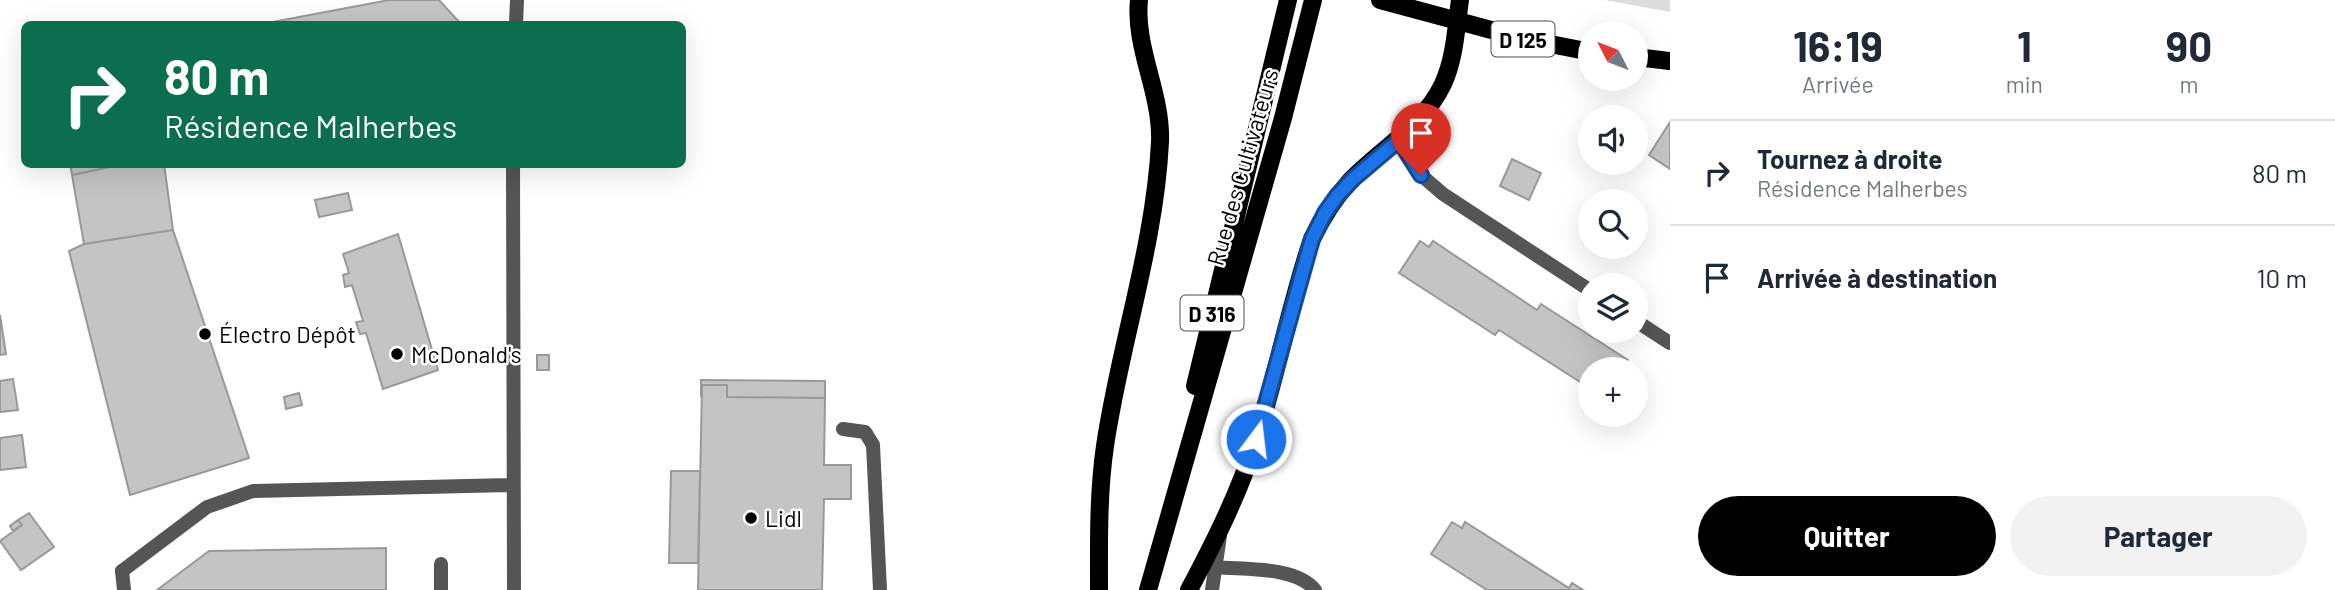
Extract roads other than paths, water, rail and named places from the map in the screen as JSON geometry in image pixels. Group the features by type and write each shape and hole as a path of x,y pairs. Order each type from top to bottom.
{"main road":[{"path":"1099,590 1099,494 1105,443 1143,261 1154,199 1160,139 1156,101 1145,58 1138,13 1139,0"},
{"name":"Rue des Cultivateurs","path":"1147,590 1288,0"},
{"name":"Rue des Cultivateurs","path":"1147,590 1313,0"},
{"name":"D 125","path":"1380,0 1457,23 1578,49"},
{"path":"1189,590 1221,531 1256,439 1312,239 1337,196 1399,140 1432,103 1444,83 1455,45 1460,0"},
{"path":"1648,58 1670,61"}],"street":[{"path":"516,21 517,0"},
{"path":"1399,140 1421,175 1443,194 1578,282"},
{"path":"513,168 514,590"},
{"path":"1648,329 1670,343"},
{"path":"843,429 865,432 873,445 880,590"},
{"path":"124,590 122,571 207,507 253,491 513,485"},
{"path":"1212,590 1221,531"},
{"path":"441,564 441,590"},
{"path":"1216,567 1291,574 1309,582 1315,590"}],"place":[{"name":"Électro Dépôt","path":"205,334"},
{"name":"McDonald's","path":"397,354"},
{"name":"Lidl","path":"751,518"}]}
